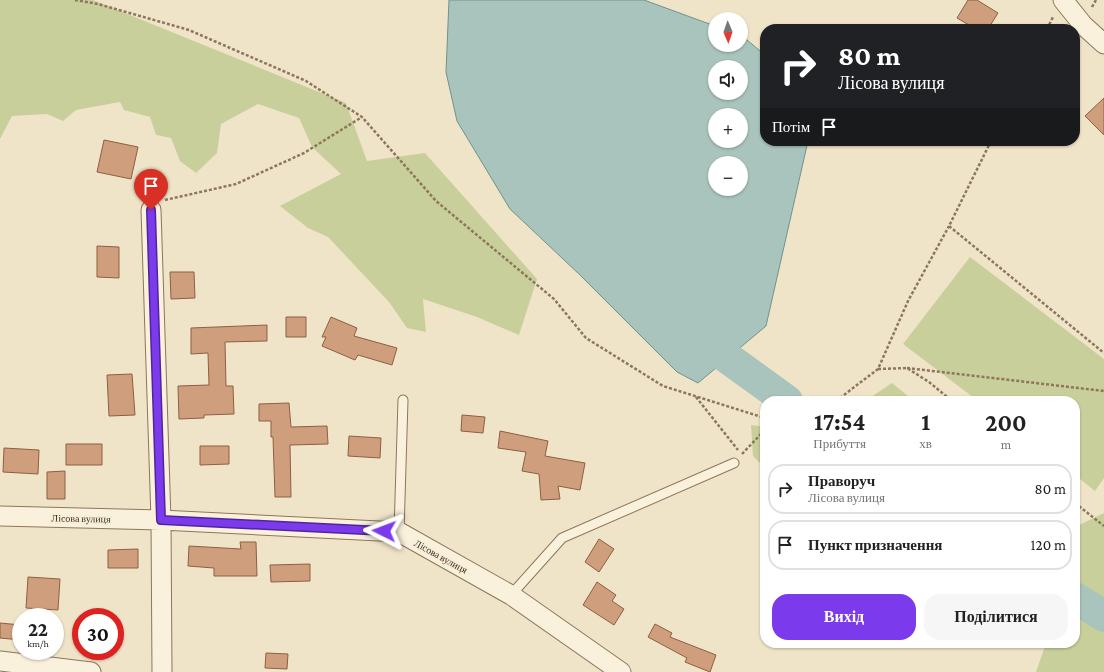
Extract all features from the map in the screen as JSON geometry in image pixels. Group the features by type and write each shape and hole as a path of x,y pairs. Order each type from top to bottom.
{"street":[{"path":"1063,0 1083,25 1104,44"},
{"path":"151,210 161,520 162,672"},
{"name":"Лісова вулиця","path":"0,516 161,520 399,532 511,595 621,672"},
{"path":"0,661 91,672"}],"lane":[{"path":"399,532 403,400"},
{"path":"511,595 562,538 734,463"}],"path":[{"path":"76,0 98,4 189,30 306,81 362,117 436,201 554,299 586,338 663,386 760,416"},
{"path":"151,210 162,200 236,184 304,153 362,117"},
{"path":"843,396 878,369 908,301 949,226 989,146"},
{"path":"949,226 1104,353"},
{"path":"878,369 907,368 1104,391"},
{"path":"907,368 929,382 946,396"},
{"path":"696,397 742,455"},
{"path":"734,463 760,434"},
{"path":"1080,507 1104,526"}],"green space":[{"path":"0,0 93,0 346,103 367,161 425,153 537,279 519,335 477,317 423,299 426,332 407,328 389,302 328,237 308,228 280,206 341,174 312,147 299,118 258,104 221,124 217,153 196,173 180,161 171,138 156,135 150,117 124,110 120,102 76,110 63,121 47,114 12,116 0,139"},
{"path":"970,257 1104,359 1104,478 1095,491 1080,479 1080,396 971,396 903,344"},
{"path":"892,383 908,396 872,396"},
{"path":"751,425 760,426 760,463 753,456"},
{"path":"1104,513 1104,672 1036,672 1044,648 1080,648 1080,525"}],"water":[{"path":"449,0 644,0 708,23 708,52 748,52 748,41 760,51 760,146 807,146 766,326 698,383 677,372 580,275 510,209 457,121 446,72"}],"building":[{"path":"968,0 977,0 998,13 991,24 967,24 957,18"},
{"path":"1104,98 1104,135 1085,116"},
{"path":"104,140 138,147 131,179 97,172"},
{"path":"97,246 119,247 119,278 97,277"},
{"path":"170,272 194,272 195,298 171,299"},
{"path":"286,317 306,317 306,337 286,337"},
{"path":"331,317 357,328 354,336 397,348 392,365 358,355 355,360 322,346 326,337 322,337"},
{"path":"267,325 267,341 225,342 226,386 233,386 234,414 204,415 204,418 179,419 178,386 209,385 208,353 191,354 191,328"},
{"path":"132,374 135,415 109,416 107,375"},
{"path":"289,403 291,427 327,426 328,444 290,445 291,497 275,497 271,421 259,421 259,404"},
{"path":"462,415 485,417 483,433 461,431"},
{"path":"500,431 548,441 545,456 585,463 580,490 558,486 560,499 541,500 539,474 522,471 526,452 498,448"},
{"path":"349,436 381,438 380,458 348,456"},
{"path":"66,444 102,444 102,465 66,465"},
{"path":"200,446 229,446 229,464 200,465"},
{"path":"4,448 39,450 38,474 3,472"},
{"path":"65,471 65,499 47,499 47,472"},
{"path":"599,539 614,549 599,572 585,562"},
{"path":"240,542 256,542 257,576 214,576 214,568 188,566 189,546 241,549"},
{"path":"138,549 138,568 108,568 108,550"},
{"path":"310,564 310,581 271,582 270,565"},
{"path":"28,577 60,579 58,608 26,608"},
{"path":"597,582 616,595 612,601 624,609 614,625 583,605"},
{"path":"0,623 12,624 12,639 0,638"},
{"path":"655,624 672,633 670,637 716,655 710,672 685,662 687,658 648,637"},
{"path":"266,653 288,654 287,669 265,668"}],"waterway":[{"path":"716,320 718,351 780,396"},
{"path":"1080,601 1104,616"}],"route":[{"path":"151,210 161,520 384,531"}]}
